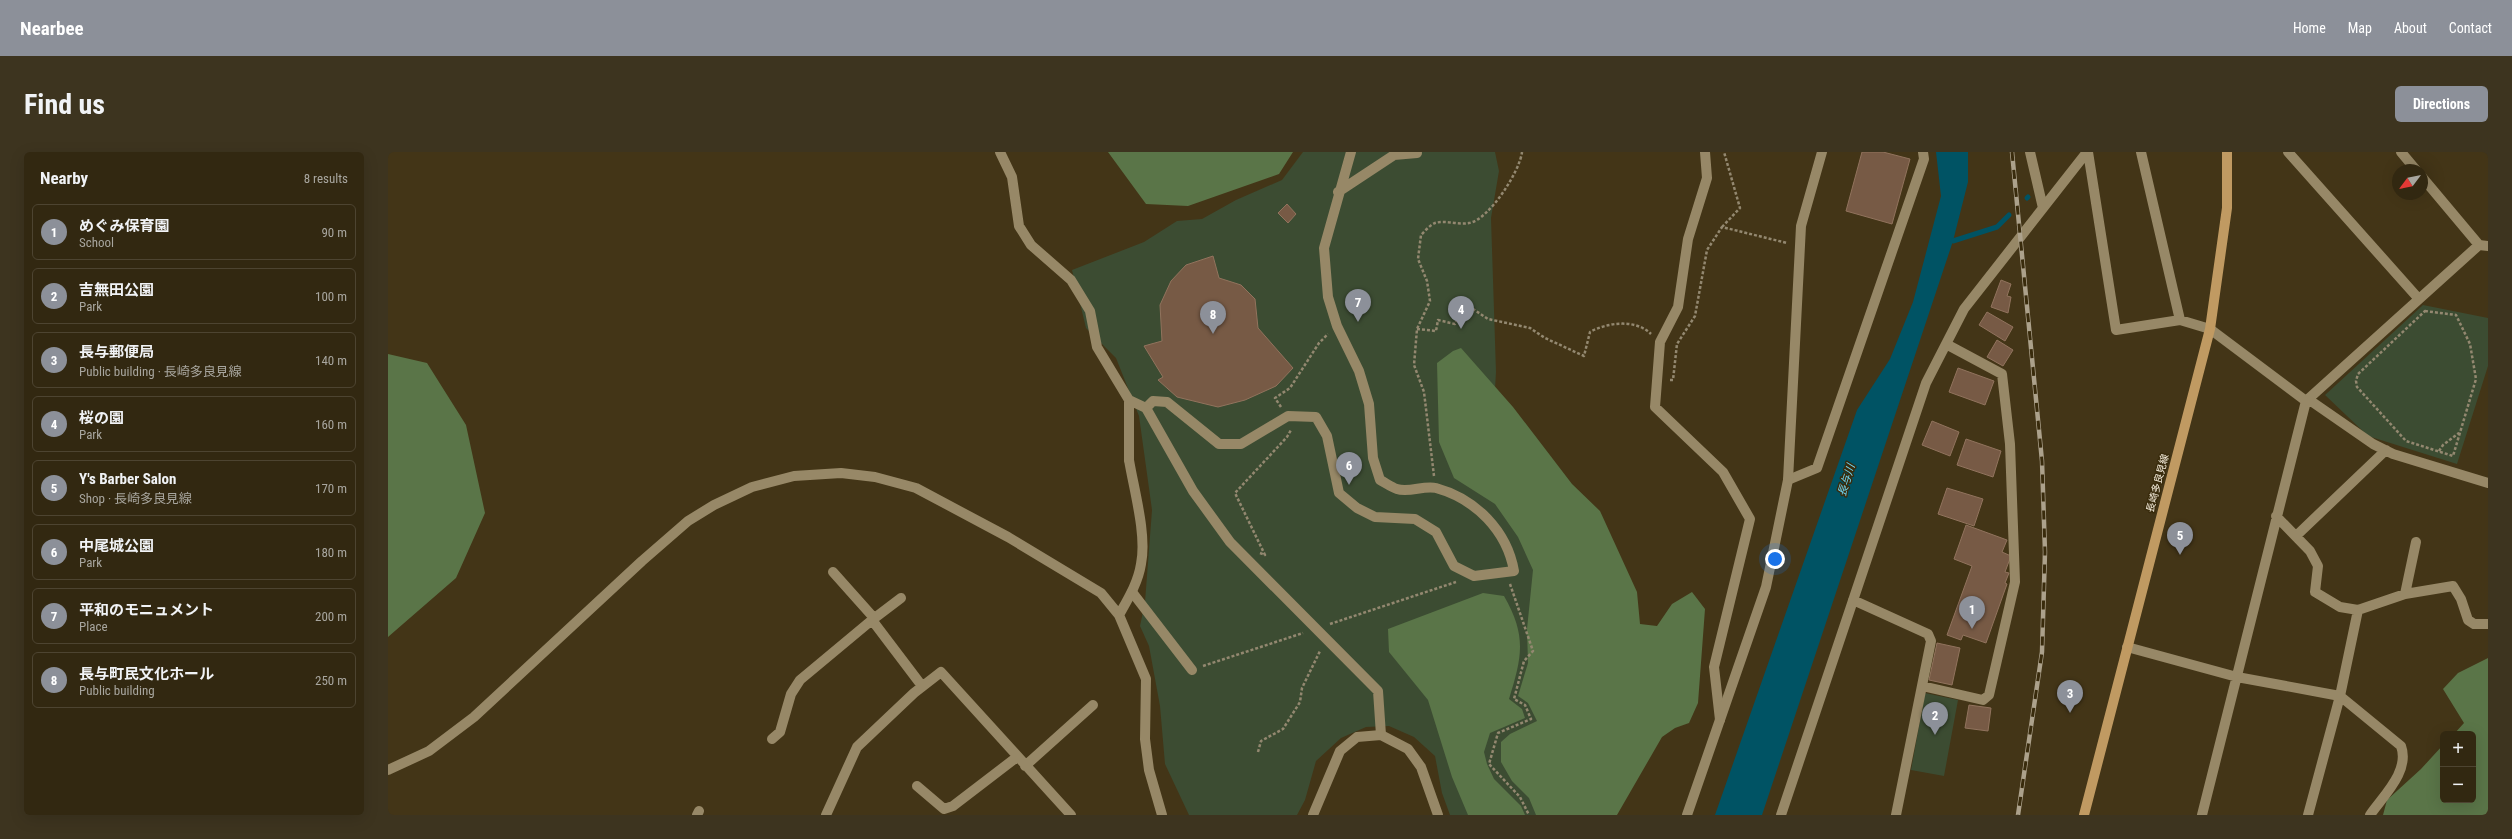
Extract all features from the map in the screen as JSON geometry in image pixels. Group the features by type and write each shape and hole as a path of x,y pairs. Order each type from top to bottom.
{"main road":[{"name":"長崎多良見線","path":"2084,815 2210,328 2227,208 2227,152"}],"street":[{"path":"1000,152 1012,177 1019,226 1031,245 1071,280 1090,311 1097,347 1129,400 1129,460 1142,540 1142,563 1132,592 1119,615"},
{"path":"1146,408 1153,401 1167,402 1219,444 1241,444 1288,416 1316,417 1327,436 1339,493 1357,508 1375,517 1415,519 1436,532 1454,566 1474,576 1514,571 1510,552 1498,529 1472,507 1455,496 1435,488 1398,489 1380,480 1373,458 1369,404 1359,371 1337,326 1328,297 1324,248 1338,192 1351,152"},
{"path":"1705,152 1706,178 1688,239 1678,307 1660,342 1655,407 1723,472 1750,519 1714,667 1720,720"},
{"path":"1687,815 1766,587 1788,480 1801,226 1822,152"},
{"path":"1788,480 1817,468 1924,159 1923,152"},
{"path":"2030,152 2043,208"},
{"path":"1781,815 1926,383 1964,309 2088,152"},
{"path":"2088,152 2116,330 2180,320 2210,328 2307,400 2373,444 2386,450 2488,482"},
{"path":"2141,152 2180,320"},
{"path":"2288,152 2418,298"},
{"path":"2401,152 2411,164"},
{"path":"1338,192 1394,155 1416,153"},
{"path":"2202,815 2276,516 2307,400 2418,298 2484,246 2428,184"},
{"path":"1922,686 1983,700 1989,695 2015,582 2010,444 2002,374 1946,344"},
{"path":"1129,400 1146,408 1193,491 1241,554 1271,586 1328,639 1378,691 1381,736"},
{"path":"2296,536 2386,450"},
{"path":"388,770 429,751 474,717 642,561 688,521 714,505 752,487 794,476 841,473 875,477 916,488 1008,537 1101,593 1119,615 1146,679 1145,739 1149,770 1162,815"},
{"path":"2276,516 2310,551 2318,566 2315,592 2340,607 2358,610 2405,594 2453,586 2461,599 2468,620 2474,624 2488,624"},
{"path":"2405,594 2416,542"},
{"path":"833,572 873,619 922,686"},
{"path":"1132,592 1192,670"},
{"path":"772,739 780,732 791,694 800,680 873,619 901,598"},
{"path":"1853,600 1928,634 1931,641 1896,815"},
{"path":"2308,815 2340,696 2358,610"},
{"path":"2127,647 2237,677 2340,696 2402,746 2405,756 2403,768 2370,815"},
{"path":"826,815 857,747 922,686 941,672 1071,815"},
{"path":"1025,766 1093,705"},
{"path":"1313,815 1340,751 1357,737 1381,736 1408,749 1416,761 1438,815"},
{"path":"917,786 944,809 950,811 1017,757"}],"path":[{"path":"1435,488 1424,392 1414,365 1417,329 1430,301 1427,281 1418,259 1420,235 1435,223 1470,223 1484,218 1505,189 1522,158 1522,152"},
{"path":"1657,379 1673,380 1677,344 1695,316 1707,250 1722,227 1740,208 1724,152"},
{"path":"1722,227 1800,246"},
{"path":"1417,329 1436,331 1438,320 1455,324 1461,311 1470,307 1488,319 1530,328 1545,338 1584,356 1590,332 1604,324 1643,327 1660,342"},
{"path":"2425,312 2456,315 2470,344 2476,379 2460,433 2453,456 2406,441 2358,387 2356,382 2358,374 2425,312"},
{"path":"1241,554 1249,546 1265,555 1236,493 1287,437 1292,427 1288,416 1275,398 1290,388 1319,343 1337,326"},
{"path":"2439,452 2443,445 2460,433"},
{"path":"1506,572 1533,650 1524,661 1514,699 1525,705 1531,718 1498,733 1490,764 1520,796 1529,815"},
{"path":"1258,752 1261,741 1283,729 1300,702 1302,688 1314,660 1328,639"}],"green space":[{"path":"1108,152 1293,152 1279,174 1188,206 1146,204"},
{"path":"1303,152 1495,152 1499,171 1491,218 1496,372 1494,406 1509,429 1588,815 1450,815 1442,793 1435,756 1414,737 1389,726 1366,727 1341,738 1316,761 1305,800 1297,815 1189,815 1165,764 1160,706 1149,646 1140,626 1145,602 1152,510 1139,416 1116,358 1086,328 1072,270 1144,242 1177,221 1202,219 1236,200 1282,180"},
{"path":"2423,305 2488,318 2488,366 2457,464 2368,436 2325,395"},
{"path":"1461,348 1513,407 1572,484 1600,511 1637,592 1640,624 1657,626 1672,604 1692,592 1705,609 1698,703 1689,723 1675,728 1662,737 1617,815 1536,815 1529,798 1512,781 1501,762 1501,742 1510,734 1537,721 1528,703 1518,696 1528,663 1527,629 1533,570 1518,537 1495,504 1454,478 1439,442 1437,363 1453,351"},
{"path":"388,354 427,363 466,425 485,513 456,578 388,637"},
{"path":"1483,593 1504,596 1516,623 1519,635 1519,658 1509,699 1522,709 1525,718 1490,733 1484,752 1487,764 1494,779 1521,806 1525,815 1468,815 1452,777 1428,700 1389,652 1388,629"},
{"path":"2488,658 2488,815 2383,815 2387,800 2421,769 2440,748 2440,803 2476,803 2476,731 2457,731 2464,723 2443,689 2458,673"},
{"path":"1925,693 1958,700 1944,776 1911,770"}],"water":[{"name":"長与川","path":"1936,152 1968,152 1968,182 1953,241 1762,815 1715,815 1857,410 1890,359 1913,302 1941,196"}],"building":[{"path":"1862,152 1883,152 1910,159 1892,224 1846,211"},
{"path":"1287,204 1296,214 1288,223 1278,213"},
{"path":"1213,256 1219,278 1241,285 1255,299 1258,328 1293,368 1276,386 1245,400 1218,407 1177,397 1158,380 1163,377 1144,346 1162,341 1160,305 1171,281 1186,265"},
{"path":"2001,280 2011,284 2007,296 2011,297 2008,313 1991,307"},
{"path":"1987,312 2013,327 2005,341 1979,325"},
{"path":"1997,340 2013,350 2003,366 1987,357"},
{"path":"1958,368 1994,381 1985,405 1949,392"},
{"path":"1932,421 1959,432 1950,456 1922,445"},
{"path":"1966,439 2001,451 1993,477 1957,465"},
{"path":"1947,488 1983,499 1974,526 1938,514"},
{"path":"1966,525 2007,540 2002,552 2011,556 2005,572 2009,573 2005,583 2007,584 1986,643 1963,635 1961,640 1947,635 1972,566 1954,559"},
{"path":"1937,643 1960,648 1952,685 1929,680"},
{"path":"1969,705 1991,708 1988,731 1965,728"}],"waterway":[{"path":"1953,241 1997,227 2009,215"}],"railway":[{"path":"2012,152 2042,461 2045,552 2042,652 2018,815"}],"place":[{"name":"平和のモニュメント","path":"1358,322"},
{"name":"桜の園","path":"1461,329"},
{"name":"長与町民文化ホール","path":"1213,334"},
{"name":"中尾城公園","path":"1349,485"},
{"name":"Y's Barber Salon","path":"2180,555"},
{"name":"めぐみ保育園","path":"1972,629"},
{"name":"長与郵便局","path":"2070,713"},
{"name":"吉無田公園","path":"1935,735"}]}
